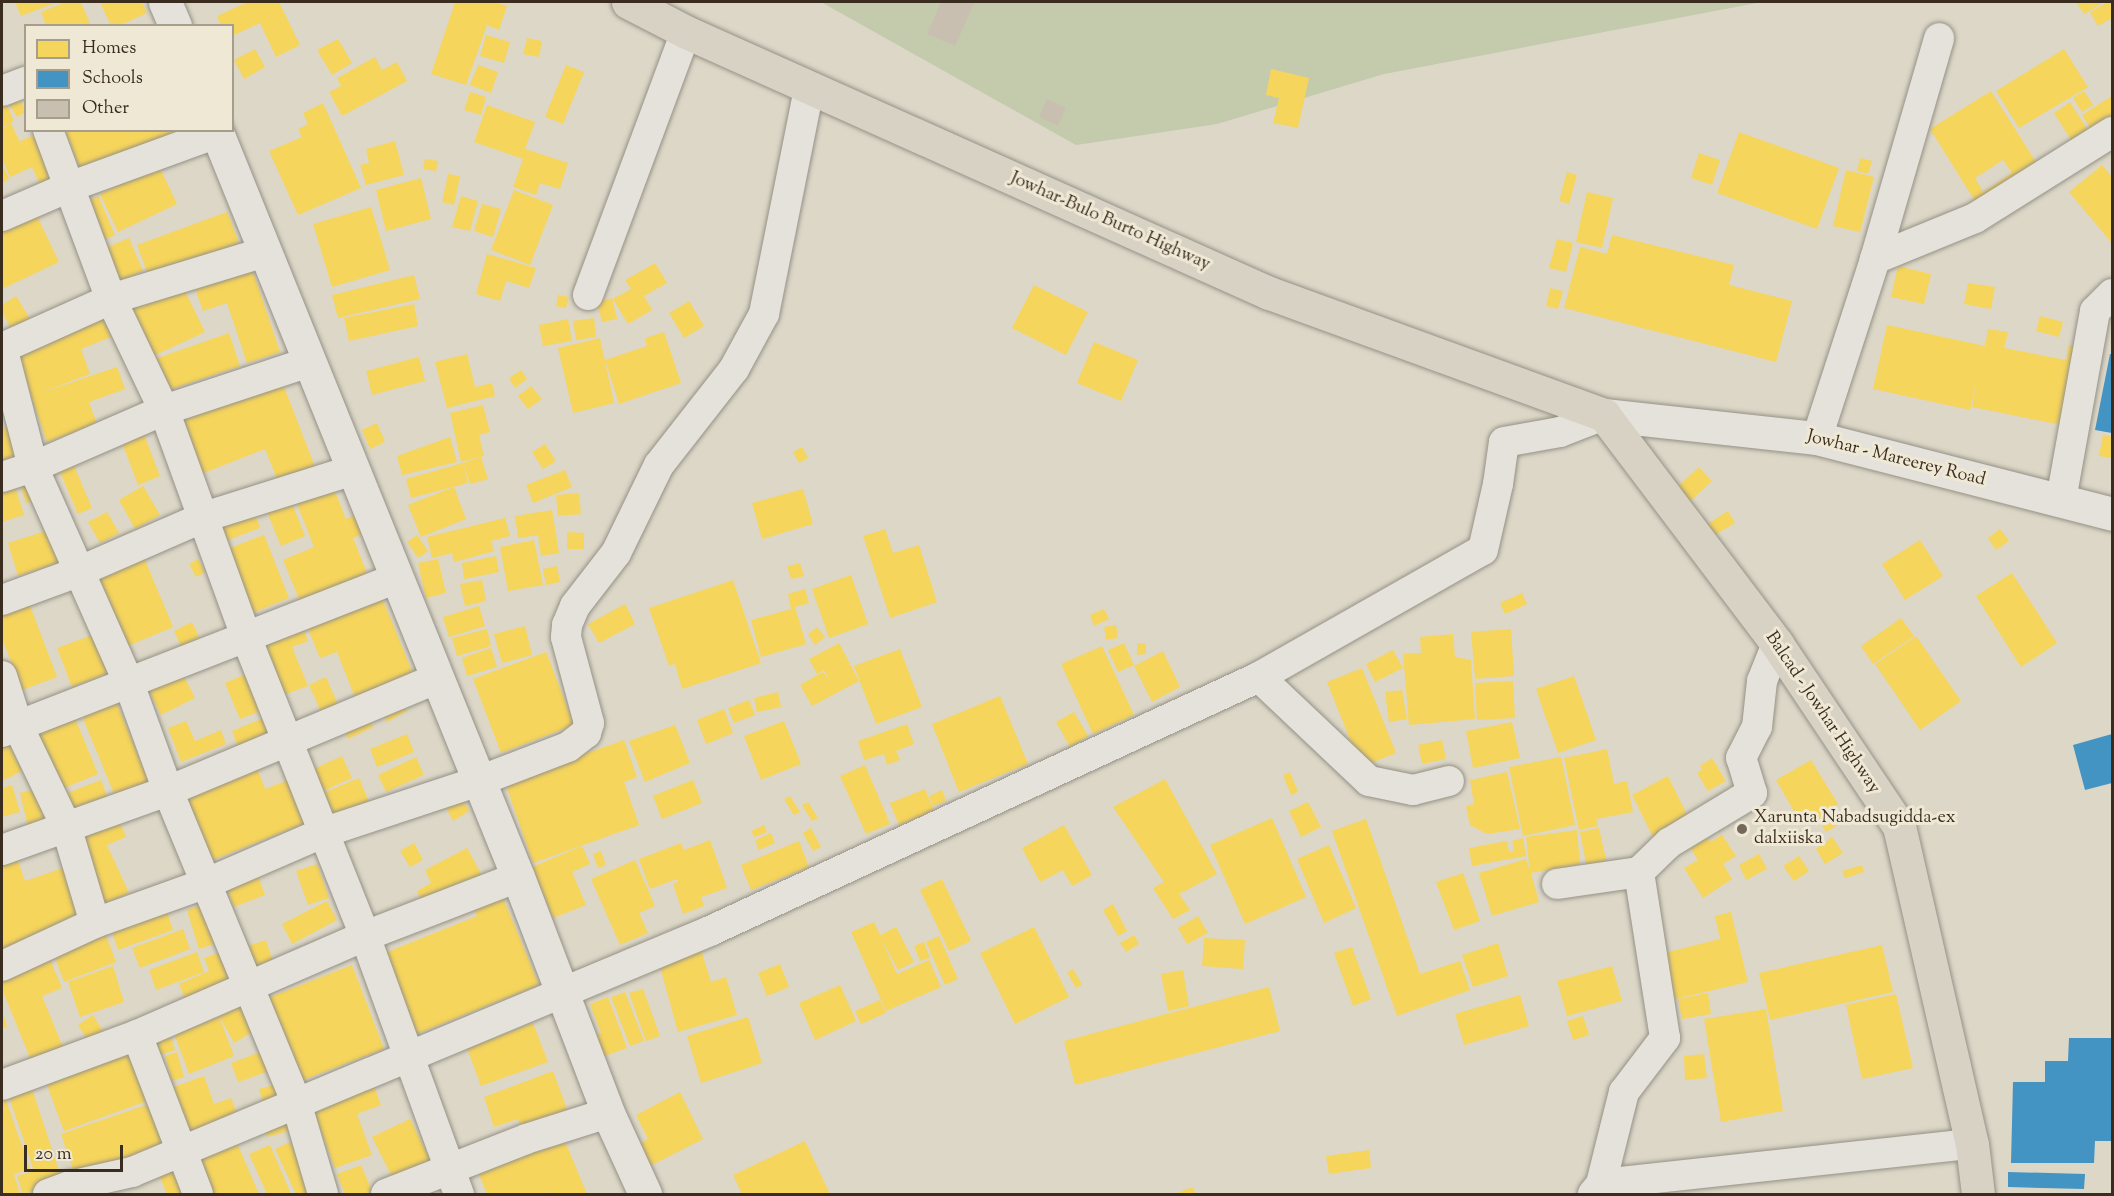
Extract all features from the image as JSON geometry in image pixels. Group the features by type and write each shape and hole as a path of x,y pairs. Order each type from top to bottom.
{"main road":[{"name":"Jowhar-Bulo Burto Highway","path":"628,2 686,32 809,88 1269,293 1604,415"},
{"name":"Balcad - Jowhar Highway","path":"1604,415 1778,644 1899,826 1972,1144 1978,1194"}],"street":[{"path":"165,2 174,24"},
{"path":"588,295 686,32"},
{"path":"1817,438 1875,259 1939,38"},
{"path":"2,91 24,83"},
{"path":"2,966 95,923 207,883 325,832 479,781 568,747 586,733 589,723 566,637 567,625 575,606 616,554 659,465 734,369 764,314 809,88"},
{"path":"49,132 111,299 164,410 246,637 365,936 454,1181"},
{"path":"2,216 69,187 216,132 518,877 608,1113 645,1194"},
{"path":"1875,259 1976,218 2112,132"},
{"path":"265,252 111,299 2,348 33,467 128,681 168,791 296,1102 323,1194"},
{"path":"2061,500 2095,311 2112,294"},
{"path":"2,477 33,467 164,410 309,362"},
{"path":"64,1192 132,1172 181,1149 721,926 1259,677 1483,549 1498,484 1504,442 1560,432 1604,415"},
{"name":"Jowhar - Mareerey Road","path":"1604,415 1817,438 2112,514"},
{"path":"2,600 78,572 204,517 353,470"},
{"path":"10,729 128,681 397,578"},
{"path":"1557,884 1639,872 1670,843 1752,792 1741,758 1756,727 1762,681 1778,644"},
{"path":"2,676 10,729 66,826 95,923"},
{"path":"1259,677 1369,782 1413,790 1449,781"},
{"path":"2,850 168,791 438,678"},
{"path":"1639,872 1665,1038 1624,1092 1597,1189 1972,1144"},
{"path":"2,1084 137,1035 365,936 518,877"},
{"path":"137,1035 198,1194"},
{"path":"386,1194 454,1181 526,1139 608,1113"}],"green space":[{"path":"821,2 1762,2 1384,74 1217,124 1076,145"}],"building: Homes":[{"path":"15,2 58,2 21,16"},
{"path":"66,2 81,2 90,24 45,24 41,12"},
{"path":"100,2 142,2 147,13 122,24 110,24"},
{"path":"248,2 279,2 300,45 276,57 260,23 234,35 234,24 220,24 217,16"},
{"path":"455,2 494,2 507,6 499,30 487,25 466,85 431,74"},
{"path":"2076,2 2104,2 2084,14"},
{"path":"2112,2 2112,18 2098,26 2090,12"},
{"path":"486,35 510,42 504,63 480,56"},
{"path":"527,38 542,41 539,57 523,54"},
{"path":"338,39 352,63 332,75 317,50"},
{"path":"255,49 265,67 244,79 234,60"},
{"path":"2064,49 2088,87 2019,128 1996,91"},
{"path":"375,57 382,70 397,62 407,81 342,116 329,92 341,86 337,78"},
{"path":"478,65 498,72 491,93 470,85"},
{"path":"566,65 584,72 563,124 545,117"},
{"path":"1271,69 1309,78 1298,128 1273,123 1279,98 1266,95"},
{"path":"1991,91 2039,167 1978,206 1930,129","holes":["2003,160 2012,173 1983,192 1975,178"]},
{"path":"2084,91 2093,105 2082,112 2073,98"},
{"path":"470,92 486,97 481,115 464,110"},
{"path":"2112,96 2112,119 2093,132 2082,115"},
{"path":"19,97 24,113 17,117 9,104"},
{"path":"2070,102 2089,132 2073,143 2054,113"},
{"path":"6,103 14,121 2,127 2,105"},
{"path":"323,103 361,188 298,215 269,151 302,137 298,129 308,124 303,113"},
{"path":"487,105 535,122 525,149 568,163 560,189 540,183 536,195 513,187 523,159 474,142"},
{"path":"11,123 24,151 20,141 37,134 59,184 43,191 32,167 10,177 2,158 2,128"},
{"path":"65,132 175,132 81,171"},
{"path":"1739,132 1839,168 1817,229 1717,193"},
{"path":"395,141 404,175 366,185 360,165 369,163 366,149"},
{"path":"1699,153 1720,160 1712,185 1691,178"},
{"path":"1860,158 1872,161 1868,174 1857,171"},
{"path":"425,159 438,161 436,171 423,169"},
{"path":"2,163 9,179 2,183"},
{"path":"2102,165 2112,177 2111,242 2069,192"},
{"path":"159,166 177,204 118,232 100,194"},
{"path":"1846,170 1874,177 1860,232 1833,226"},
{"path":"1567,172 1577,175 1569,204 1559,201"},
{"path":"448,174 460,176 454,205 442,202"},
{"path":"421,178 431,219 386,231 376,190"},
{"path":"514,190 553,205 530,265 491,250"},
{"path":"1587,192 1613,198 1602,248 1576,242"},
{"path":"98,196 115,235 101,241 84,202"},
{"path":"461,196 478,201 470,231 452,227"},
{"path":"482,204 501,209 493,237 474,231"},
{"path":"371,207 390,270 332,287 313,224"},
{"path":"227,212 239,243 149,277 137,245"},
{"path":"37,216 59,262 2,289 2,232"},
{"path":"1612,235 1734,265 1729,285 1792,301 1776,362 1564,308 1580,247 1607,254"},
{"path":"129,238 143,271 118,282 103,249"},
{"path":"1557,239 1573,243 1566,272 1549,268"},
{"path":"487,254 536,268 529,288 506,281 500,301 476,294"},
{"path":"249,260 280,352 247,363 227,303 203,311 192,279"},
{"path":"655,263 667,283 644,296 652,310 628,324 613,299 631,289 625,280"},
{"path":"1898,266 1931,274 1924,304 1891,297"},
{"path":"414,275 420,299 338,318 332,295"},
{"path":"181,283 205,332 147,359 124,310"},
{"path":"1968,283 1995,287 1991,309 1964,304"},
{"path":"1034,285 1088,312 1066,355 1012,328"},
{"path":"1550,288 1563,291 1558,309 1546,306"},
{"path":"558,295 569,297 566,308 556,306"},
{"path":"16,296 30,319 12,330 2,312 2,305"},
{"path":"612,298 617,319 602,322 597,302"},
{"path":"689,301 704,326 684,338 669,313"},
{"path":"414,304 418,326 349,341 344,318"},
{"path":"101,312 111,337 81,349 90,374 38,394 117,367 125,389 89,402 97,424 47,442 14,347"},
{"path":"2040,316 2063,322 2059,337 2036,331"},
{"path":"594,318 596,337 576,340 573,321"},
{"path":"568,319 572,341 543,346 539,325"},
{"path":"1887,325 1985,346 1988,329 2008,332 2004,348 2066,360 2069,345 2087,348 2071,427 1972,407 1976,383 1970,410 1873,389"},
{"path":"664,332 681,383 619,404 605,360 647,346 645,338"},
{"path":"229,333 240,366 160,393 149,361"},
{"path":"600,338 614,403 573,413 558,348"},
{"path":"1094,342 1138,360 1121,401 1077,383"},
{"path":"467,354 475,387 492,383 495,396 447,408 435,362"},
{"path":"419,357 425,381 372,395 366,371"},
{"path":"521,370 527,379 515,388 509,378"},
{"path":"281,379 317,472 280,486 265,449 196,476 174,421"},
{"path":"531,386 542,399 528,409 518,396"},
{"path":"483,405 490,432 479,435 484,456 461,462 450,413"},
{"path":"377,423 385,442 370,449 362,430"},
{"path":"11,425 21,453 2,461 2,428"},
{"path":"143,432 160,476 138,485 121,440"},
{"path":"2103,435 2112,437 2112,458 2099,456"},
{"path":"450,437 457,462 402,475 397,456"},
{"path":"545,444 556,461 543,469 532,452"},
{"path":"802,447 808,458 799,463 793,452"},
{"path":"481,457 488,479 470,484 463,463"},
{"path":"71,459 92,508 78,514 57,465"},
{"path":"463,463 468,483 411,498 406,479"},
{"path":"1699,467 1712,481 1684,507 1675,489"},
{"path":"565,470 572,487 533,503 526,485"},
{"path":"33,477 40,499 26,503 19,482"},
{"path":"14,483 24,515 2,522 2,487"},
{"path":"332,484 346,519 355,515 363,534 353,538 369,578 302,606 283,560 314,547 295,499"},
{"path":"143,486 160,515 135,529 119,500"},
{"path":"454,487 466,519 421,537 408,505"},
{"path":"803,489 813,524 762,539 752,503"},
{"path":"579,493 581,514 558,516 556,495"},
{"path":"291,501 305,536 281,546 267,512"},
{"path":"552,510 559,553 541,556 538,535 518,538 515,516"},
{"path":"1728,511 1735,523 1713,536 1706,525"},
{"path":"107,512 119,533 100,543 88,522"},
{"path":"255,513 260,528 220,543 215,528"},
{"path":"505,518 510,536 491,541 494,551 454,562 452,553 432,558 427,537"},
{"path":"52,529 62,562 18,576 8,543"},
{"path":"885,529 893,553 919,545 937,602 890,618 863,536"},
{"path":"2000,529 2009,541 1996,550 1988,538"},
{"path":"567,532 584,533 584,549 567,549"},
{"path":"264,535 289,598 247,615 222,551"},
{"path":"417,535 428,551 418,558 407,542"},
{"path":"534,540 543,585 508,591 500,547"},
{"path":"1920,540 1943,576 1905,600 1882,564"},
{"path":"142,553 173,627 128,646 97,572"},
{"path":"496,556 499,572 464,579 462,563"},
{"path":"198,559 205,572 196,577 189,564"},
{"path":"438,559 446,593 426,598 418,563"},
{"path":"800,563 804,576 791,579 787,566"},
{"path":"557,566 560,582 546,585 543,569"},
{"path":"2012,573 2057,643 2021,667 1976,596"},
{"path":"851,575 868,624 829,638 812,589"},
{"path":"482,580 486,601 465,606 460,584"},
{"path":"733,580 761,663 682,689 675,664 669,666 649,608"},
{"path":"805,589 809,603 795,607 806,644 761,657 751,620 791,609 788,594"},
{"path":"380,593 416,681 358,705 337,652 320,658 306,624"},
{"path":"1522,593 1527,604 1505,614 1500,603"},
{"path":"29,603 57,677 22,690 2,638 2,613"},
{"path":"625,604 635,624 599,643 588,624"},
{"path":"479,606 485,626 449,637 443,617"},
{"path":"1104,609 1109,619 1094,626 1090,615"},
{"path":"1901,618 1914,636 1873,664 1861,646"},
{"path":"192,622 199,637 181,647 174,631"},
{"path":"302,625 308,641 292,647 308,686 283,695 261,641"},
{"path":"1116,625 1118,638 1106,640 1104,627"},
{"path":"525,626 532,655 502,663 494,634"},
{"path":"817,627 825,637 815,645 808,634"},
{"path":"487,629 491,646 457,656 452,638"},
{"path":"1511,629 1514,676 1475,679 1471,632"},
{"path":"95,634 109,673 72,687 57,648"},
{"path":"1453,634 1455,657 1471,660 1475,719 1409,725 1403,654 1421,653 1420,637"},
{"path":"1916,636 1961,701 1920,730 1875,664"},
{"path":"839,643 859,681 812,706 800,685 823,672 829,680 824,670 817,674 809,659"},
{"path":"1124,643 1134,665 1118,672 1108,650"},
{"path":"1137,643 1146,644 1146,654 1137,655"},
{"path":"1102,646 1134,715 1093,734 1061,664"},
{"path":"491,648 497,667 467,676 462,658"},
{"path":"900,649 922,707 876,724 854,666"},
{"path":"1393,650 1403,668 1375,682 1366,664"},
{"path":"1163,651 1180,687 1152,702 1134,666"},
{"path":"546,652 574,725 501,753 473,679"},
{"path":"178,665 195,698 161,715 145,682"},
{"path":"1362,668 1396,753 1361,767 1327,682"},
{"path":"253,671 268,708 240,719 225,683"},
{"path":"1574,676 1596,740 1558,753 1536,689"},
{"path":"326,677 339,707 322,714 309,685"},
{"path":"1513,681 1515,718 1477,720 1475,683"},
{"path":"1402,690 1407,719 1389,722 1385,692"},
{"path":"778,692 781,707 757,712 754,698"},
{"path":"114,696 149,782 115,796 80,711"},
{"path":"1000,696 1028,764 959,792 932,724"},
{"path":"749,700 755,715 734,723 728,708"},
{"path":"403,703 407,711 387,722 383,714"},
{"path":"724,709 733,733 706,744 697,720"},
{"path":"72,711 98,774 57,791 31,728"},
{"path":"1074,712 1088,736 1070,747 1056,722"},
{"path":"273,714 279,730 238,747 232,731"},
{"path":"367,716 373,727 348,739 343,728"},
{"path":"186,721 195,741 221,730 226,744 181,762 168,728"},
{"path":"784,721 801,764 761,780 744,736"},
{"path":"1512,722 1520,758 1473,768 1466,731"},
{"path":"907,724 914,744 896,751 900,760 887,765 884,754 864,760 858,741"},
{"path":"675,725 690,763 645,782 629,741"},
{"path":"407,734 414,752 377,767 370,749"},
{"path":"4,735 22,771 2,781 2,736"},
{"path":"624,740 637,777 624,782 639,825 533,863 505,782"},
{"path":"1442,740 1446,759 1422,764 1418,745"},
{"path":"1607,749 1614,784 1627,781 1633,812 1596,819 1598,826 1579,830 1564,758"},
{"path":"342,756 352,778 318,793 309,771"},
{"path":"416,757 424,775 386,792 378,775"},
{"path":"1561,757 1575,825 1523,836 1509,767"},
{"path":"1712,758 1726,781 1708,791 1697,773 1702,770 1700,766"},
{"path":"1811,760 1838,804 1828,809 1838,825 1826,832 1816,816 1802,825 1776,780"},
{"path":"865,765 890,824 866,834 840,776"},
{"path":"257,768 265,789 291,779 308,822 210,861 185,796"},
{"path":"1290,772 1298,792 1291,795 1283,775"},
{"path":"1507,772 1520,829 1487,834 1470,825 1466,806 1474,804 1470,780"},
{"path":"1668,776 1690,821 1654,839 1632,795"},
{"path":"359,778 370,804 331,821 320,794"},
{"path":"1165,779 1217,874 1179,894 1190,910 1173,919 1153,888 1164,882 1113,807"},
{"path":"101,780 109,801 66,817 59,796"},
{"path":"693,780 702,803 662,819 653,796"},
{"path":"12,785 20,812 2,817 2,788"},
{"path":"36,789 45,823 28,827 20,793"},
{"path":"925,789 934,811 899,825 890,803"},
{"path":"942,790 946,801 933,806 929,796"},
{"path":"790,796 800,812 794,815 784,799"},
{"path":"461,797 469,811 453,821 445,806"},
{"path":"808,802 818,818 812,821 802,805"},
{"path":"1308,802 1321,827 1301,837 1289,811"},
{"path":"1272,818 1306,897 1245,924 1210,845"},
{"path":"119,819 126,837 107,845 129,893 104,904 75,838"},
{"path":"1366,819 1420,974 1460,961 1470,990 1397,1016 1332,831"},
{"path":"764,825 767,832 754,837 751,831"},
{"path":"1064,825 1092,875 1072,886 1063,870 1040,882 1022,848"},
{"path":"811,828 821,847 813,851 803,833"},
{"path":"1599,828 1607,864 1587,868 1580,832"},
{"path":"1577,830 1580,864 1531,873 1539,902 1492,916 1479,873 1526,859 1530,872 1526,837"},
{"path":"771,833 775,843 759,850 755,840"},
{"path":"1722,835 1736,856 1723,864 1732,879 1703,898 1684,868 1698,860 1690,847 1707,837 1710,842"},
{"path":"1832,837 1843,853 1825,864 1816,849"},
{"path":"1523,838 1526,856 1472,866 1469,848 1507,841 1509,852 1514,851 1512,841"},
{"path":"710,840 727,888 701,897 704,906 683,914 673,884 678,882 677,879 650,889 639,859 681,843 684,850"},
{"path":"799,841 809,867 751,890 741,865"},
{"path":"414,843 423,860 410,867 400,851"},
{"path":"1329,845 1356,908 1324,923 1297,859"},
{"path":"582,846 590,864 572,872 586,905 553,918 532,867"},
{"path":"467,848 485,881 425,909 417,891 431,883 425,870"},
{"path":"601,851 606,865 598,868 593,854"},
{"path":"15,852 25,881 63,868 81,922 2,951 2,856"},
{"path":"1759,854 1767,869 1746,880 1739,865"},
{"path":"1799,856 1809,871 1794,881 1783,866"},
{"path":"635,860 655,906 639,913 648,933 620,945 591,879"},
{"path":"317,864 329,898 308,905 296,871"},
{"path":"1862,865 1864,872 1845,878 1842,871"},
{"path":"256,871 265,895 234,907 225,884"},
{"path":"1463,873 1480,921 1454,930 1436,882"},
{"path":"942,879 971,941 949,951 920,890"},
{"path":"501,893 539,985 414,1035 382,954 477,916 473,905"},
{"path":"327,901 337,920 292,944 282,924"},
{"path":"207,903 220,942 199,949 187,910"},
{"path":"1113,904 1127,931 1118,936 1103,910"},
{"path":"166,909 173,930 118,950 111,929"},
{"path":"1731,912 1748,982 1675,999 1664,953 1720,939 1715,916"},
{"path":"1198,916 1208,933 1187,944 1178,928"},
{"path":"874,922 880,935 896,927 914,962 898,970 881,938 897,974 929,960 941,987 886,1011 851,932"},
{"path":"1034,927 1069,997 1015,1024 980,953"},
{"path":"183,929 190,949 140,968 132,948"},
{"path":"106,935 116,962 64,982 54,955"},
{"path":"1134,935 1139,944 1126,952 1120,943"},
{"path":"939,936 958,979 945,985 926,942"},
{"path":"1204,938 1245,940 1243,969 1202,966"},
{"path":"266,940 274,965 247,974 239,949"},
{"path":"924,942 930,958 920,961 914,946"},
{"path":"1498,943 1508,976 1473,987 1462,955"},
{"path":"1882,945 1893,992 1770,1020 1759,973"},
{"path":"1352,947 1371,999 1353,1006 1334,953"},
{"path":"701,950 711,982 726,977 737,1015 678,1032 659,963"},
{"path":"197,952 204,972 156,990 149,970"},
{"path":"220,952 233,981 186,1001 179,984 209,971 204,958"},
{"path":"50,959 62,988 42,996 65,1052 33,1065 2,989 2,980"},
{"path":"780,964 789,987 767,996 758,973"},
{"path":"352,965 384,1049 298,1082 265,999"},
{"path":"113,966 124,1002 80,1017 68,982"},
{"path":"1612,966 1622,1001 1567,1016 1557,981"},
{"path":"1073,969 1082,985 1076,988 1067,972"},
{"path":"1183,970 1189,1006 1168,1011 1161,974"},
{"path":"840,985 856,1021 815,1040 799,1003"},
{"path":"1269,987 1280,1031 1075,1085 1064,1041"},
{"path":"643,989 660,1036 646,1041 629,993"},
{"path":"625,992 644,1041 630,1046 611,997"},
{"path":"1708,993 1711,1014 1682,1019 1678,999"},
{"path":"1896,994 1913,1068 1862,1079 1846,1005"},
{"path":"237,995 256,1030 234,1043 215,1008"},
{"path":"1520,995 1529,1026 1464,1045 1455,1014"},
{"path":"608,997 627,1048 596,1059 589,1038 601,1033 590,1004"},
{"path":"880,1000 886,1013 861,1024 855,1011"},
{"path":"2,1009 7,1027 2,1028"},
{"path":"1766,1009 1783,1111 1721,1122 1704,1019"},
{"path":"93,1015 103,1031 88,1041 78,1025"},
{"path":"219,1016 234,1056 189,1074 174,1033"},
{"path":"1583,1016 1589,1035 1573,1040 1567,1021"},
{"path":"748,1017 762,1063 701,1083 687,1036"},
{"path":"533,1023 548,1062 481,1086 467,1048"},
{"path":"171,1036 175,1050 154,1057 149,1044"},
{"path":"265,1050 272,1070 238,1082 231,1063"},
{"path":"133,1052 150,1100 64,1131 47,1085 58,1080 55,1070"},
{"path":"177,1052 184,1077 172,1081 165,1056"},
{"path":"1704,1054 1707,1078 1685,1080 1684,1056"},
{"path":"553,1071 568,1112 521,1129 518,1119 494,1127 484,1097"},
{"path":"204,1076 214,1104 231,1098 238,1116 182,1136 165,1090"},
{"path":"281,1083 286,1099 264,1105 259,1089"},
{"path":"373,1083 381,1105 357,1114 372,1155 335,1168 311,1106"},
{"path":"32,1089 63,1183 23,1194 17,1176 34,1171 9,1097"},
{"path":"680,1092 703,1139 650,1166 639,1144 648,1139 636,1115"},
{"path":"5,1097 30,1169 14,1174 20,1194 2,1194 2,1098"},
{"path":"152,1103 169,1150 77,1182 61,1134"},
{"path":"288,1112 293,1130 267,1137 261,1120"},
{"path":"410,1119 431,1161 393,1179 372,1137"},
{"path":"559,1127 587,1194 551,1194 550,1192 487,1194 474,1162"},
{"path":"233,1134 259,1194 202,1194 185,1154"},
{"path":"805,1141 830,1194 742,1194 733,1175"},
{"path":"290,1142 314,1194 296,1194 275,1149"},
{"path":"270,1145 291,1194 267,1194 249,1154"},
{"path":"1369,1150 1371,1168 1329,1174 1326,1156"},
{"path":"182,1164 194,1194 167,1194 158,1173"},
{"path":"361,1165 372,1191 363,1194 345,1194 337,1174"},
{"path":"1192,1187 1196,1194 1175,1194"}],"building: Schools":[{"path":"2110,354 2112,354 2112,433 2095,430"},
{"path":"2112,734 2112,783 2085,790 2073,745"},
{"path":"2069,1038 2111,1038 2112,1141 2095,1141 2094,1163 2011,1163 2013,1082 2045,1082 2045,1061 2068,1061"},
{"path":"2008,1172 2085,1174 2084,1189 2008,1187"}],"building: Other":[{"path":"941,2 975,2 955,46 927,34"},
{"path":"1047,99 1066,108 1058,126 1039,117"}],"place":[{"name":"Xarunta Nabadsugidda-ex dalxiiska","path":"1742,829"}]}
